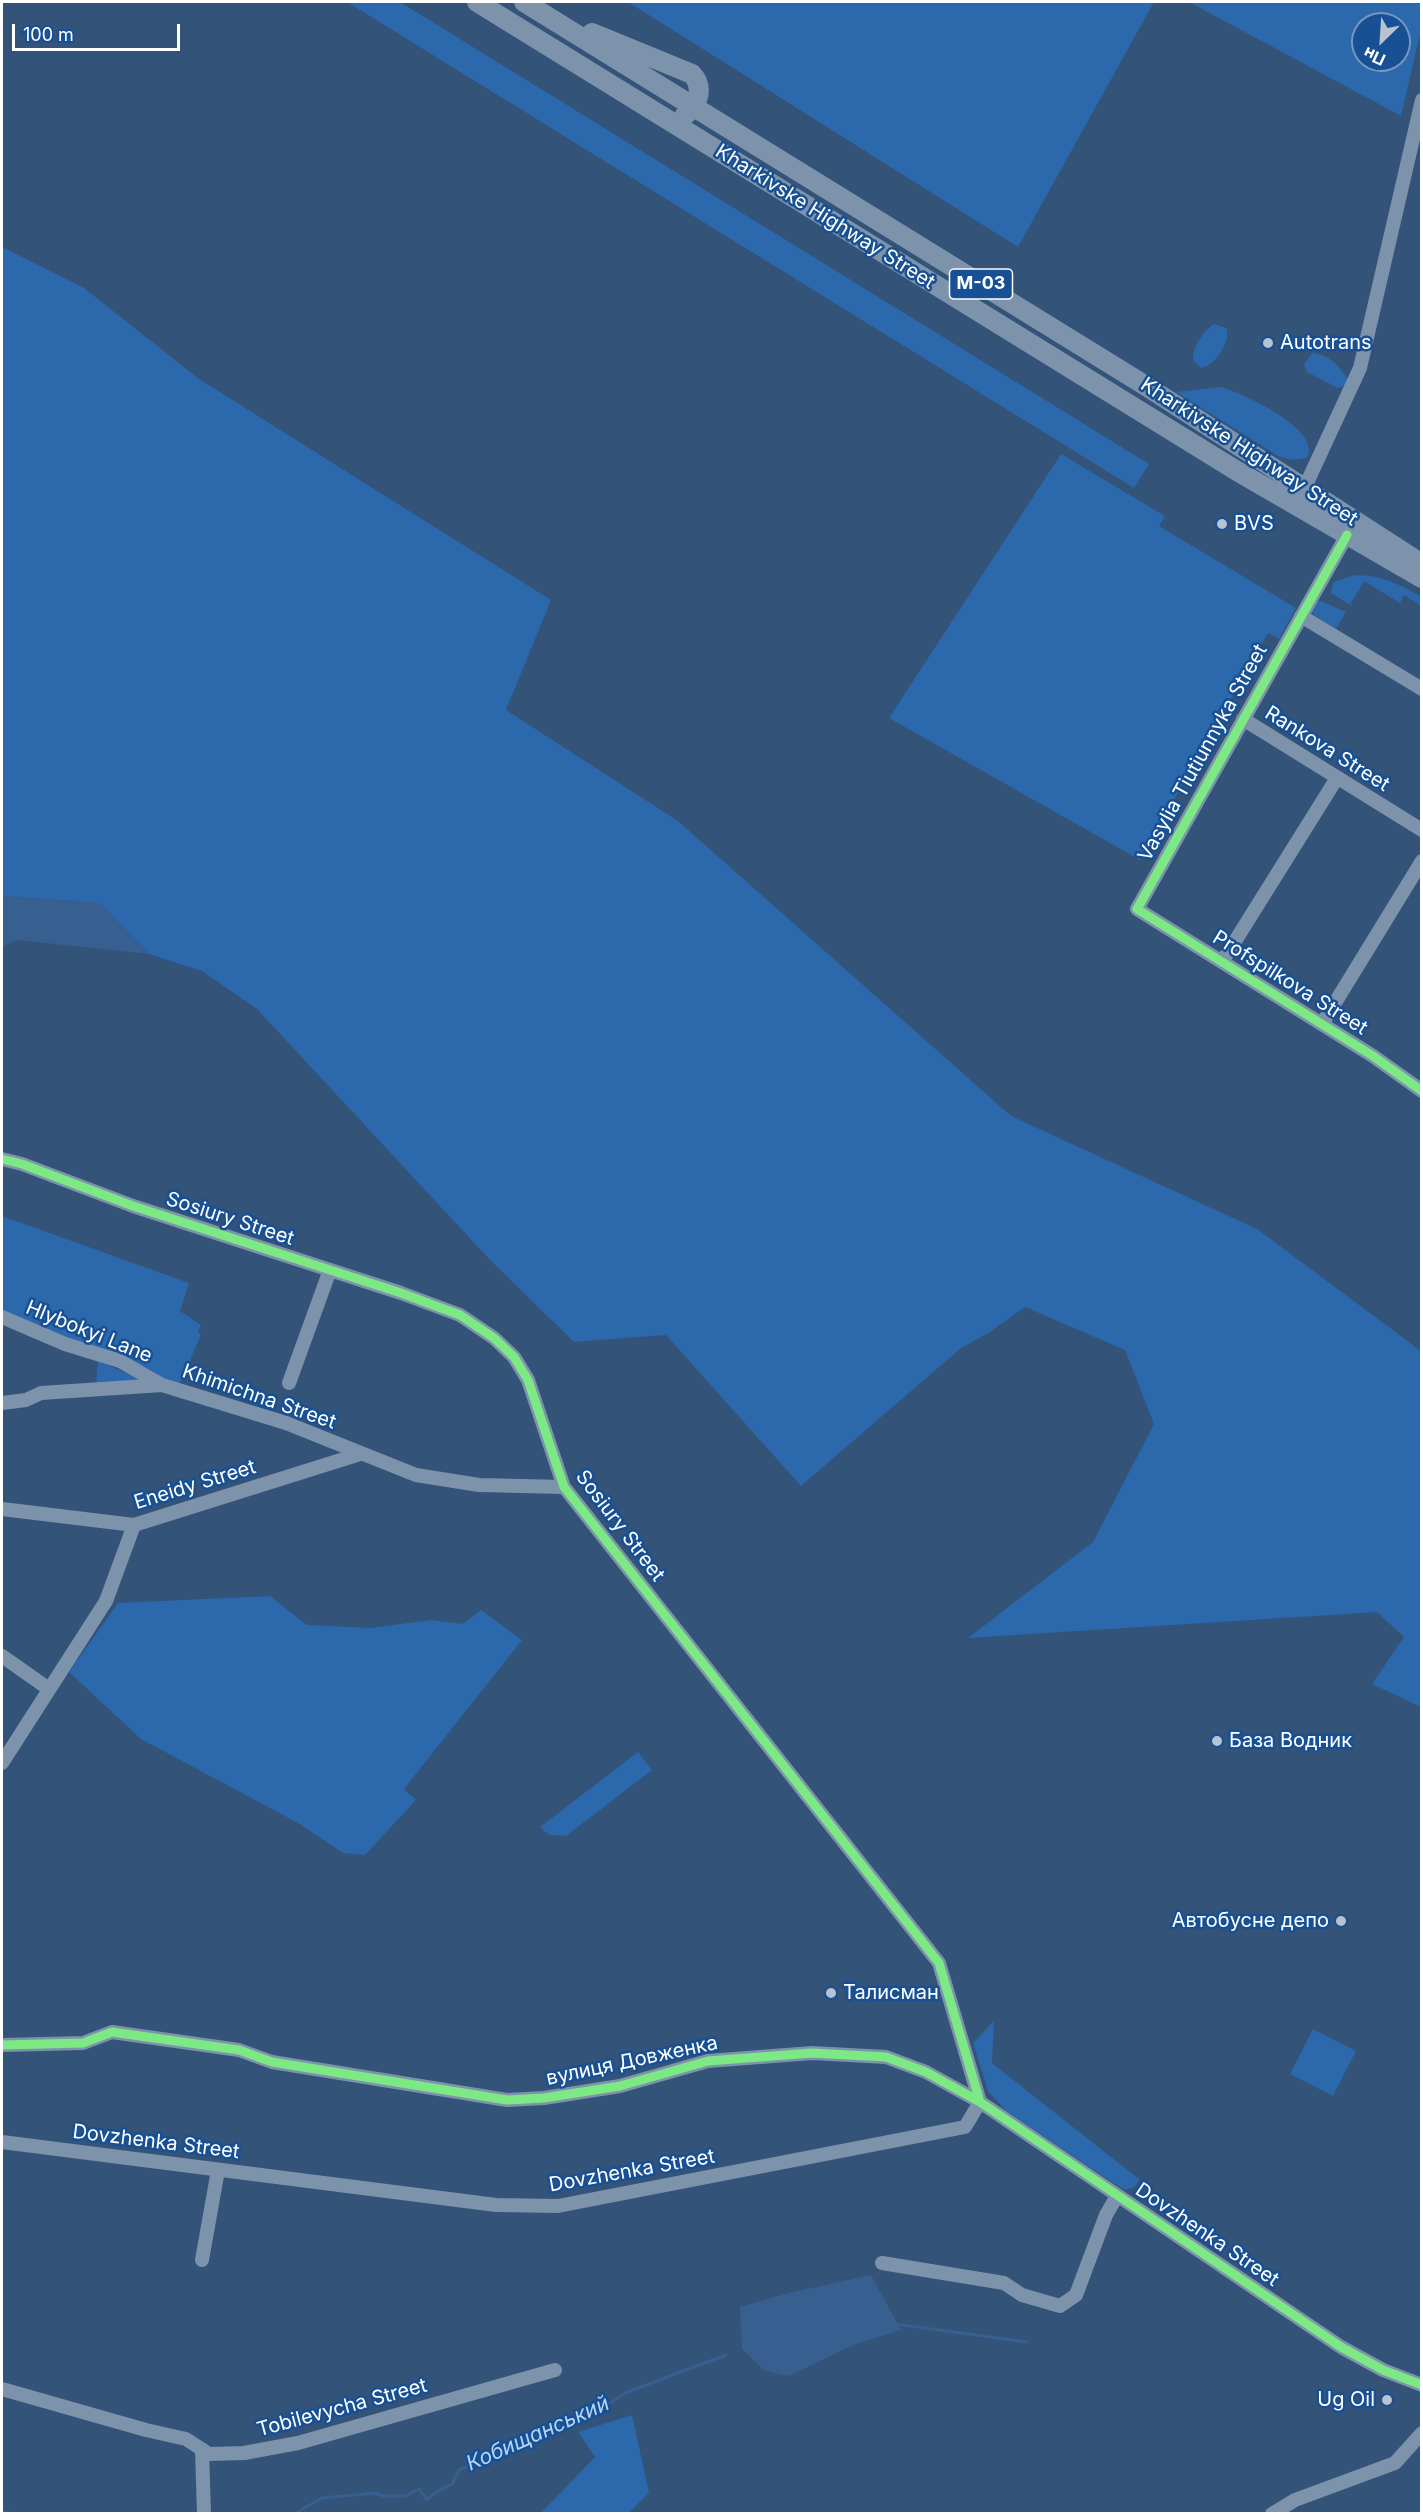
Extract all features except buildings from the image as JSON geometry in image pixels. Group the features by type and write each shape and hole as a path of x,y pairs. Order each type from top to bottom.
{"highway":[{"name":"Kharkivske Highway Street","path":"477,2 1216,459 1422,564"},
{"name":"Kharkivske Highway Street","path":"524,2 1305,487 1351,527 1422,578"},
{"path":"545,15 692,74 698,80 699,90 694,106 682,116 661,116"}],"street":[{"path":"1305,487 1360,368 1422,100"},
{"name":"Vasylia Tiutiunnyka Street","path":"1137,909 1351,527"},
{"path":"1301,616 1422,689"},
{"name":"Rankova Street","path":"1243,719 1422,830"},
{"path":"1222,962 1337,778"},
{"path":"1322,1024 1422,861"},
{"name":"Profspilkova Street","path":"1137,909 1373,1056 1421,1089"},
{"name":"Sosiury Street","path":"2,1159 22,1164 133,1206 460,1315 494,1338 514,1357 528,1380 564,1487 939,1963 980,2102"},
{"path":"289,1383 330,1270"},
{"name":"Hlybokyi Lane","path":"2,1317 65,1344 120,1361 162,1384"},
{"name":"Khimichna Street","path":"2,1403 26,1401 41,1393 162,1384 286,1423 360,1454"},
{"path":"360,1454 416,1475 479,1485 564,1487"},
{"name":"Eneidy Street","path":"2,1509 134,1525 360,1454"},
{"path":"2,1763 106,1601 134,1525"},
{"path":"2,1656 49,1689"},
{"name":"вулиця Довженка","path":"2,2044 83,2043 112,2032 239,2050 272,2062 507,2100 544,2098 620,2086 708,2061 812,2053 886,2057 926,2072 980,2102"},
{"name":"Dovzhenka Street","path":"2,2142 496,2205 558,2206 965,2127 980,2102 1341,2347 1383,2370 1422,2385"},
{"path":"202,2260 218,2170"},
{"name":"Dovzhenka Street","path":"882,2263 1004,2283 1022,2295 1060,2306 1076,2295 1106,2215 1117,2196"},
{"name":"Tobilevycha Street","path":"2,2390 186,2439 210,2454 244,2453 298,2443 555,2370"},
{"path":"1272,2514 1295,2500 1395,2463 1422,2433"},
{"path":"202,2449 204,2514"}],"shaded area":[{"path":"347,2 400,2 1149,464 1134,488"},
{"path":"628,2 1154,2 1018,247"},
{"path":"1189,2 1421,2 1421,30 1401,116"},
{"path":"2,247 84,288 199,379 551,600 506,710 678,821 1011,1116 1257,1229 1421,1351 1421,1707 1372,1684 1404,1637 1377,1612 968,1638 1093,1542 1154,1424 1125,1350 1025,1307 990,1332 961,1348 801,1486 666,1335 574,1342 490,1260 257,1009 202,971 149,954 99,903 2,896"},
{"path":"1214,324 1226,328 1227,339 1217,358 1201,368 1193,360 1194,350 1203,335"},
{"path":"1312,353 1323,355 1338,366 1348,380 1345,386 1338,388 1307,372 1304,364"},
{"path":"1221,387 1262,405 1293,425 1309,447 1307,458 1292,460 1278,456 1176,392"},
{"path":"1061,454 1165,516 1159,526 1296,608 1279,639 1268,633 1140,860 889,718"},
{"path":"1355,575 1398,584 1421,597 1421,606 1404,595 1400,603 1364,581 1350,605 1331,593 1333,582"},
{"path":"1321,601 1346,612 1336,629 1314,615 1311,610 1315,602"},
{"path":"2,896 99,903 149,954 17,940 2,947"},
{"path":"2,1216 189,1283 180,1311 201,1325 198,1332 201,1335 181,1381 177,1385 2,1310"},
{"path":"98,1361 148,1382 96,1384"},
{"path":"270,1596 307,1625 371,1628 431,1620 463,1624 481,1610 522,1640 404,1789 416,1800 365,1855 343,1853 298,1823 141,1739 69,1672 118,1603"},
{"path":"638,1752 652,1770 566,1836 549,1835 540,1827"},
{"path":"994,2021 992,2063 1140,2180 1133,2188 1124,2190 1006,2111 988,2091 973,2043"},
{"path":"1313,2029 1356,2051 1333,2096 1290,2074"},
{"path":"871,2275 901,2330 853,2345 789,2376 765,2371 742,2349 740,2307 789,2293"},
{"path":"632,2415 649,2493 629,2513 541,2513 595,2457 578,2432"}],"waterway":[{"name":"Кобищанський","path":"895,2324 1027,2342"},
{"name":"Кобищанський","path":"294,2514 322,2498 375,2493 384,2496 405,2496 419,2489 427,2500 436,2492 452,2484 459,2470 612,2402 625,2393 726,2355"},
{"name":"Кобищанський","path":"2,2512 10,2513"}],"cycle path":[{"path":"1347,535 1137,909 1373,1056 1422,1091"},
{"path":"2,1159 22,1164 133,1206 401,1293 460,1315 494,1338 514,1357 528,1380 564,1487 939,1963 980,2102"},
{"path":"2,2045 83,2043 112,2032 239,2050 272,2062 507,2100 544,2098 620,2086 708,2061 812,2053 886,2057 926,2072 980,2102 1341,2347 1383,2370 1422,2385"}],"place":[{"name":"Autotrans","path":"1268,343"},
{"name":"BVS","path":"1222,524"},
{"name":"База Водник","path":"1217,1741"},
{"name":"Автобусне депо","path":"1341,1921"},
{"name":"Талисман","path":"831,1993"},
{"name":"Ug Oil","path":"1387,2400"}]}
